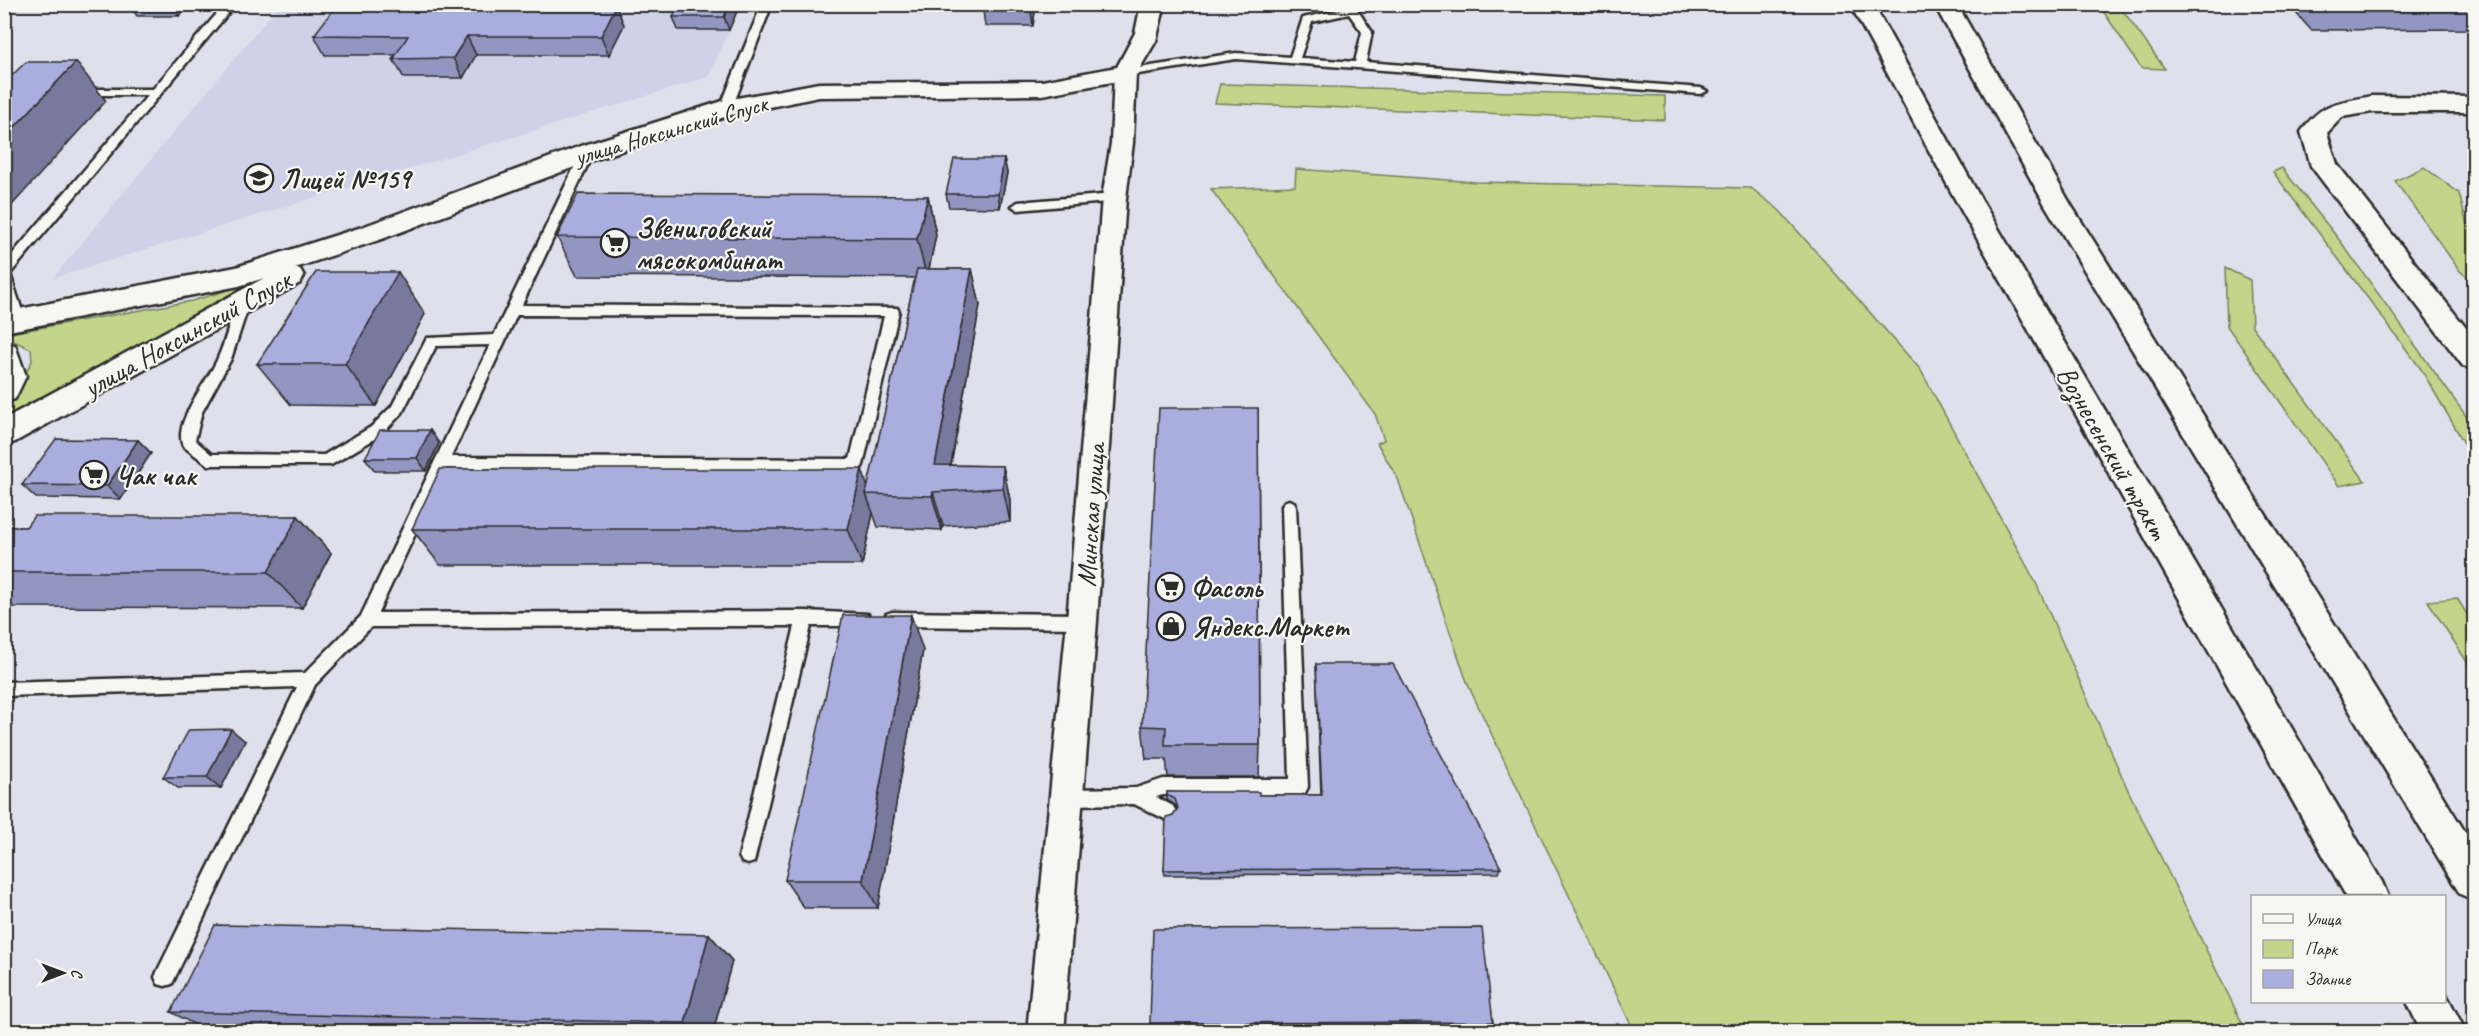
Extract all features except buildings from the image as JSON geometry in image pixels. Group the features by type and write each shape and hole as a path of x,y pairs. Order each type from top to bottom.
{"street":[{"path":"1125,73 1143,48 1153,4"},
{"name":"Вознесенский тракт","path":"1861,4 1968,199 2367,895"},
{"path":"1945,4 2058,205 2475,881"},
{"name":"улица Ноксинский Спуск","path":"11,321 238,276 372,233 587,153 726,108 819,90 1042,88 1125,73"},
{"name":"Минская улица","path":"1046,1032 1082,621 1114,198 1122,143 1125,73"},
{"path":"2475,104 2372,104 2334,111 2314,132 2324,166 2475,358"},
{"name":"улица Ноксинский Спуск","path":"4,434 243,301 372,233"},
{"path":"4,353 11,376 4,391"},
{"path":"2429,1003 2445,1032"}],"lane":[{"path":"11,321 4,274 231,4"},
{"path":"726,108 767,4"},
{"path":"1294,60 1307,20 1352,7 1367,32 1360,65"},
{"path":"1125,73 1236,56 1701,91"},
{"path":"68,92 157,92"},
{"path":"165,977 309,680 367,620 587,153"},
{"path":"1018,206 1114,198"},
{"path":"243,301 222,366 190,418 188,442 208,459 326,460 376,431 397,409 432,341 499,340"},
{"path":"442,462 856,465 891,311 513,310"},
{"path":"1066,797 1136,796 1163,787 1299,787 1289,506"},
{"path":"367,620 805,618 1082,621"},
{"path":"748,856 805,618"},
{"path":"4,689 309,680"},
{"path":"1136,796 1167,812"}],"shaded area":[{"name":"Лицей №159","path":"279,5 740,5 709,77 53,278"}],"green space":[{"path":"2099,5 2119,5 2165,69 2141,68"},
{"path":"1220,84 1665,96 1665,120 1215,103"},
{"path":"2424,167 2459,193 2467,225 2474,231 2474,283 2460,271 2395,181"},
{"path":"2282,168 2341,242 2474,427 2474,460 2421,369 2273,172"},
{"path":"1296,169 1476,182 1751,188 1779,210 1920,369 2036,583 2128,790 2246,1031 1634,1031 1468,685 1398,479 1377,443 1384,440 1375,414 1211,189 1295,186"},
{"path":"2225,268 2250,280 2252,326 2365,481 2339,486 2227,326"},
{"path":"248,284 5,425 4,406 17,389 32,361 31,349 5,337 5,334 192,301"},
{"path":"2457,598 2474,626 2474,673 2428,601"}],"place":[{"name":"Лицей №159","path":"259,178"},
{"name":"Звениговский мясокомбинат","path":"615,243"},
{"name":"Чак чак","path":"94,475"},
{"name":"Фасоль","path":"1170,587"},
{"name":"Яндекс.Маркет","path":"1171,626"}]}
